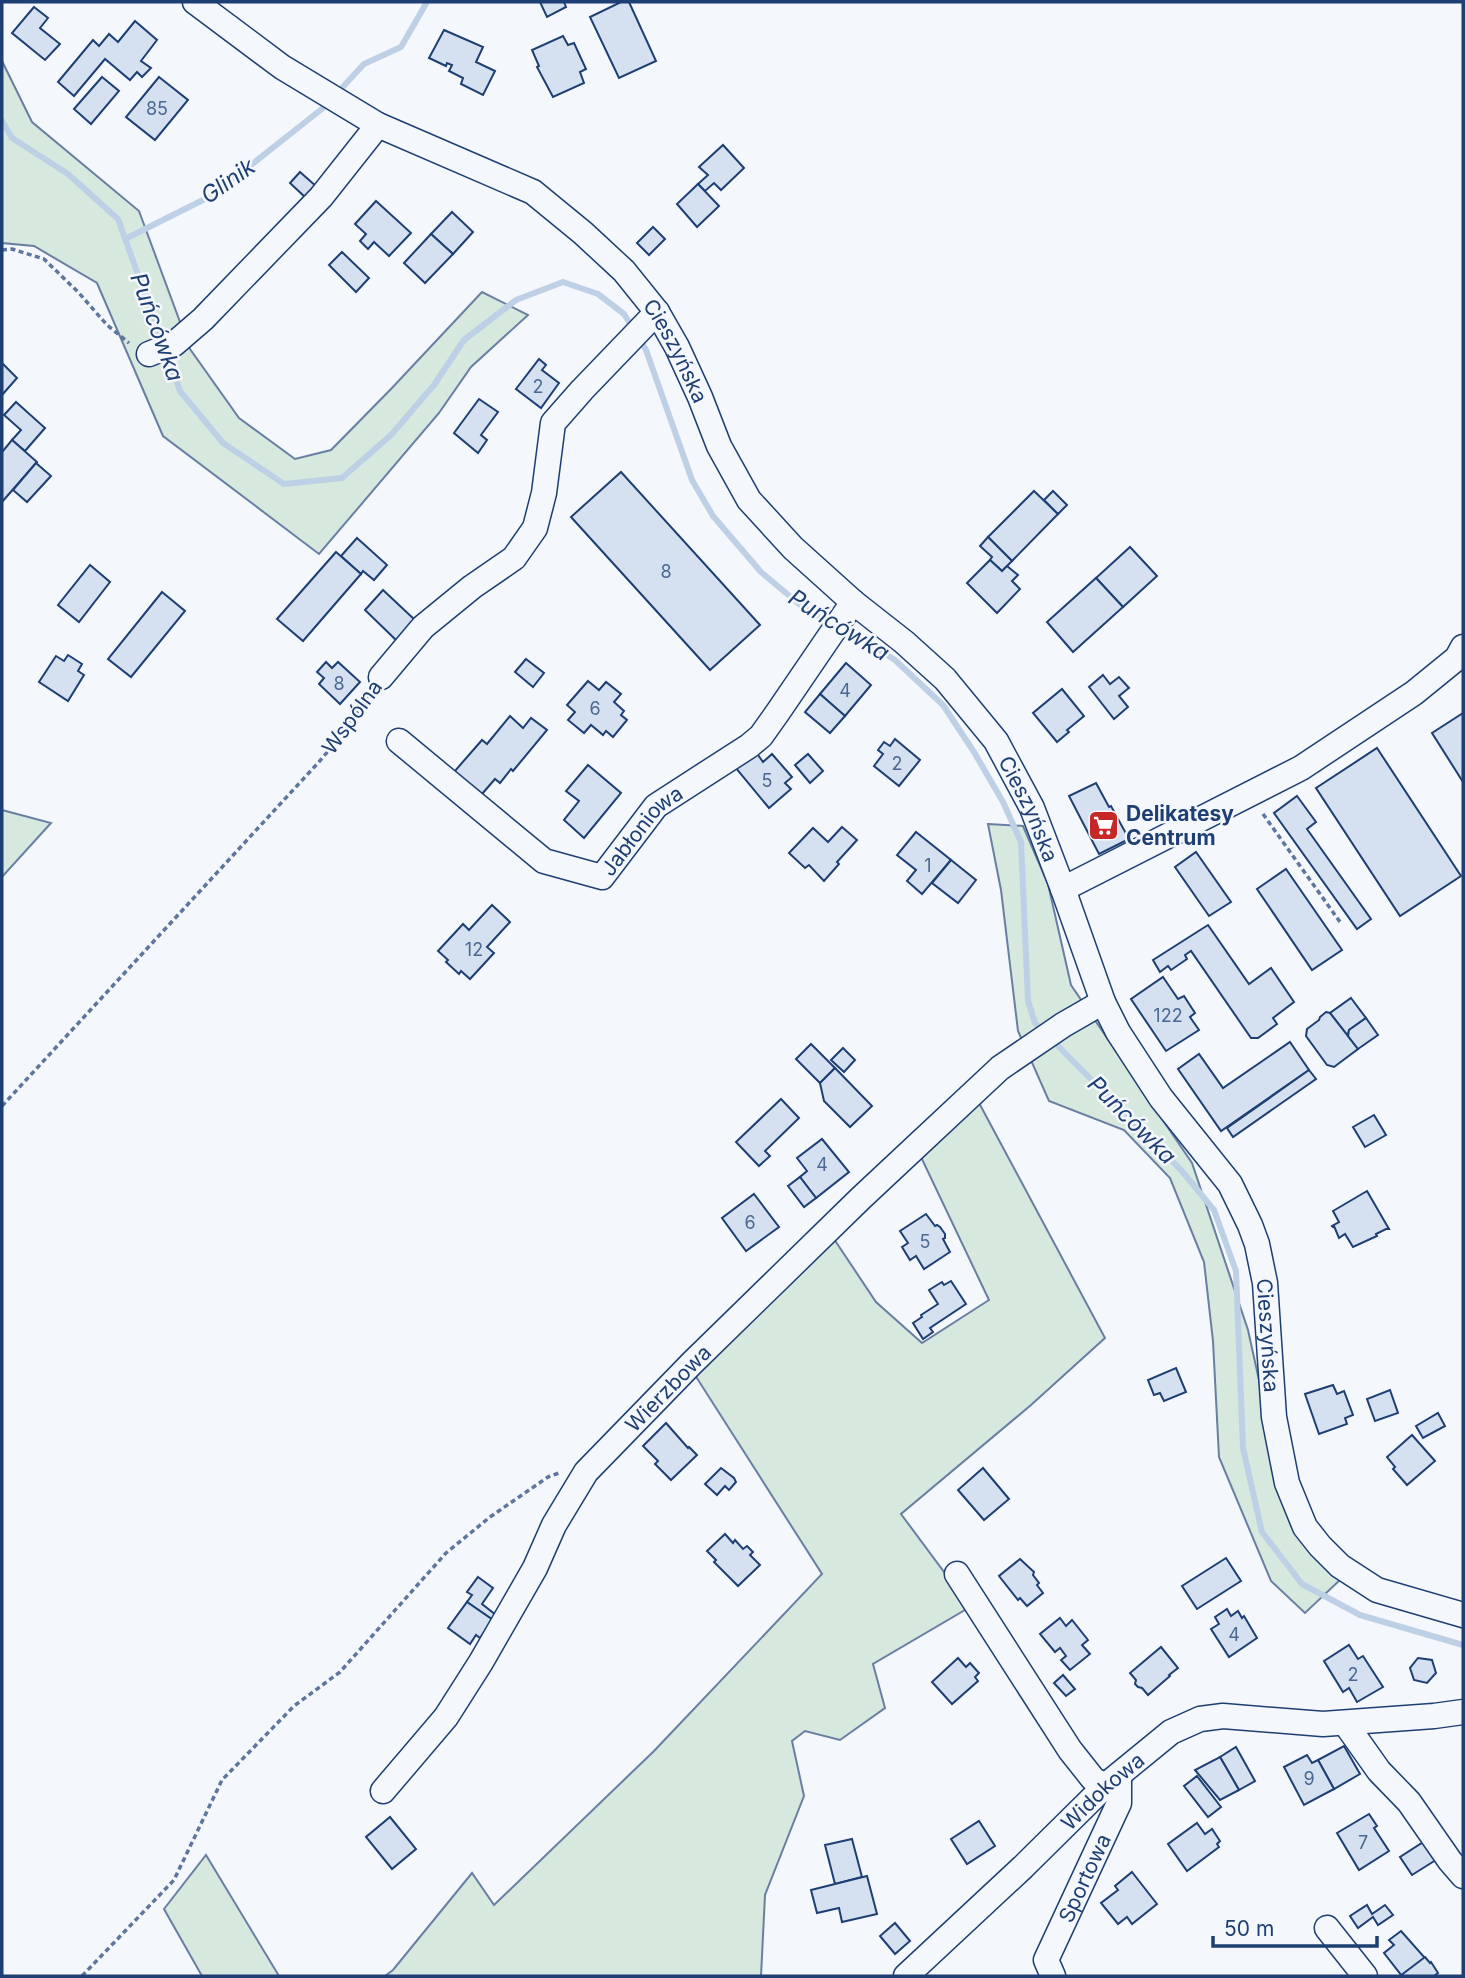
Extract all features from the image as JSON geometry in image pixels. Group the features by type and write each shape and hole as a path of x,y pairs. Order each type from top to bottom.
{"street":[{"name":"Cieszyńska","path":"195,2 282,66 378,125 533,192 583,233 624,271 652,317 677,347 719,446 749,500 848,609 904,642 946,679 996,741 1032,808 1103,1002 1118,1032 1161,1098 1230,1185 1250,1225 1265,1283 1274,1417 1287,1483 1305,1527 1340,1566 1377,1590 1463,1615"},
{"path":"149,354 174,344 203,319 321,197 378,125"},
{"name":"Wspólna","path":"381,677 423,627 472,587 514,558 535,528 544,493 553,423 652,317"},
{"name":"Jabłoniowa","path":"399,741 544,861 602,877 656,806 761,736 848,609"},
{"path":"1063,889 1301,768 1413,692 1457,658 1463,648"},
{"name":"Wierzbowa","path":"383,1791 446,1717 481,1662 535,1568 554,1525 586,1472 692,1363 861,1198 1000,1068 1030,1046 1103,1002"},
{"path":"957,1574 1070,1750 1093,1779 1112,1780"},
{"name":"Widokowa","path":"906,1976 1112,1780 1171,1732 1200,1719 1223,1716 1323,1724 1463,1712"},
{"path":"1345,1723 1379,1770 1409,1802 1463,1876"},
{"name":"Sportowa","path":"1053,1976 1046,1960 1119,1803 1112,1780"},
{"path":"1327,1928 1365,1976"}],"path":[{"path":"2,250 12,249 44,259 79,293 107,326 131,345 149,354"},
{"name":"Wspólna","path":"2,1106 318,763 340,737 381,677"},
{"path":"1249,795 1340,922"},
{"path":"82,1976 174,1880 222,1780 294,1706 340,1672 446,1553 490,1517 548,1477 560,1473"}],"shaded area":[{"path":"2,61 32,122 139,211 190,349 239,418 295,459 331,450 482,292 528,315 471,367 439,413 319,554 163,436 97,283 34,246 2,243"},
{"path":"2,810 51,823 2,877"},
{"path":"988,824 1023,826 1048,884 1071,985 1192,1163 1248,1330 1291,1526 1341,1579 1305,1613 1271,1581 1219,1457 1213,1341 1204,1262 1170,1178 1124,1130 1049,1101 1018,1031 1001,890"},
{"path":"978,1101 1105,1338 1031,1405 901,1514 970,1607 873,1664 885,1708 840,1740 805,1731 792,1741 804,1796 765,1895 761,1976 385,1976 393,1970 472,1873 494,1905 654,1751 822,1574 693,1372 832,1236 876,1302 922,1343 989,1300 920,1155"},
{"path":"206,1855 279,1976 202,1976 164,1909"}],"building":[{"path":"540,2 564,2 566,7 547,17"},
{"path":"621,2 629,2 656,61 619,78 590,17"},
{"path":"34,7 48,18 40,28 60,44 45,60 12,33"},
{"path":"135,21 157,40 141,61 151,68 142,77 137,72 130,80 105,59 74,96 58,82 93,40 99,46 109,34 118,42"},
{"path":"444,30 483,47 476,62 495,71 483,95 461,84 463,78 449,71 452,65 447,63 446,66 429,58"},
{"path":"563,36 568,45 574,43 586,69 580,72 584,83 553,97 537,67 539,66 532,50"},
{"path":"102,77 119,91 91,124 74,109"},
{"path":"159,77 188,100 155,140 126,117"},
{"path":"723,145 744,168 721,190 714,183 705,191 698,184 708,175 699,167"},
{"path":"300,172 317,187 306,198 290,183"},
{"path":"698,184 719,206 697,227 677,204"},
{"path":"376,201 411,233 389,256 374,242 368,249 360,241 366,234 355,224"},
{"path":"452,212 473,232 453,254 431,234"},
{"path":"653,227 665,239 649,255 637,243"},
{"path":"431,234 453,254 425,283 404,263"},
{"path":"342,252 369,278 356,292 329,265"},
{"path":"539,359 546,365 542,370 559,383 541,408 516,389"},
{"path":"2,363 17,378 2,395"},
{"path":"479,399 498,412 481,435 487,440 478,453 454,433"},
{"path":"16,402 45,428 25,451 12,440 21,430 4,415"},
{"path":"12,440 37,462 2,502 2,452"},
{"path":"36,463 51,476 27,502 13,490"},
{"path":"621,472 760,625 710,670 571,517"},
{"path":"1034,491 1058,514 1012,561 988,537"},
{"path":"1053,491 1067,505 1058,514 1044,500"},
{"path":"988,537 1012,561 1002,571 980,546"},
{"path":"357,538 387,565 374,580 363,571 361,574 341,556"},
{"path":"1130,547 1157,576 1123,607 1096,578"},
{"path":"336,552 361,574 303,641 277,619"},
{"path":"990,560 1002,571 1007,566 1018,575 1012,581 1020,589 997,613 967,583"},
{"path":"90,565 110,582 79,622 58,605"},
{"path":"1096,578 1123,607 1073,652 1047,622"},
{"path":"383,590 415,620 396,640 365,610"},
{"path":"162,592 185,611 131,677 108,659"},
{"path":"68,655 82,664 78,671 84,675 68,701 39,682 56,656 64,661"},
{"path":"526,659 544,673 533,687 515,672"},
{"path":"326,662 332,668 338,662 360,682 340,704 319,684 324,678 317,672"},
{"path":"846,663 871,685 845,716 820,694"},
{"path":"1103,675 1110,684 1119,677 1129,688 1119,696 1128,707 1114,719 1089,687"},
{"path":"588,681 599,690 606,682 621,694 614,702 624,711 621,715 627,720 613,737 606,731 603,735 591,725 584,733 568,720 575,712 567,705"},
{"path":"1062,689 1084,716 1057,742 1033,713"},
{"path":"820,694 845,716 830,733 805,712"},
{"path":"1463,713 1463,782 1432,733"},
{"path":"510,716 523,728 531,718 547,730 513,771 511,769 500,783 495,779 482,794 454,772 482,740 487,744"},
{"path":"895,739 920,760 899,786 874,766 883,754 878,750 884,742 890,746"},
{"path":"1377,748 1461,876 1400,916 1316,788"},
{"path":"756,752 763,762 772,754 792,777 785,783 791,789 769,808 735,767"},
{"path":"808,754 823,771 810,783 795,765"},
{"path":"588,765 621,793 584,838 564,820 579,801 566,791"},
{"name":"Delikatesy Centrum","path":"1096,783 1129,839 1099,854 1069,796"},
{"path":"1297,796 1316,822 1307,829 1371,919 1357,929 1274,813"},
{"path":"842,827 857,840 824,881 809,865 805,868 789,853 813,828 828,842"},
{"path":"916,832 951,860 922,894 907,881 916,870 897,855"},
{"path":"1196,852 1231,902 1209,916 1175,867"},
{"path":"951,860 976,880 958,903 932,883"},
{"path":"1286,869 1342,950 1312,970 1257,889"},
{"path":"492,905 510,922 487,947 494,953 470,979 461,971 459,974 438,951 463,924 469,930"},
{"path":"1208,925 1249,984 1271,968 1294,1002 1273,1018 1277,1024 1258,1038 1251,1038 1191,951 1185,955 1187,959 1171,970 1168,966 1160,972 1153,960"},
{"path":"1163,977 1178,999 1184,996 1195,1013 1190,1017 1199,1030 1166,1051 1131,999"},
{"path":"1351,998 1366,1018 1349,1030 1348,1036 1330,1013"},
{"path":"1326,1012 1330,1013 1358,1049 1334,1067 1327,1065 1306,1036 1307,1029"},
{"path":"1366,1018 1378,1035 1358,1049 1348,1036 1349,1030"},
{"path":"1290,1042 1309,1070 1221,1131 1178,1069 1199,1054 1223,1088"},
{"path":"811,1044 835,1068 820,1083 796,1059"},
{"path":"843,1048 855,1060 844,1072 831,1060"},
{"path":"835,1068 872,1106 850,1127 824,1101 820,1083"},
{"path":"1309,1070 1316,1079 1233,1137 1227,1128"},
{"path":"781,1099 799,1118 765,1151 770,1156 759,1166 736,1142"},
{"path":"1374,1115 1386,1135 1365,1147 1353,1127"},
{"path":"822,1139 849,1172 816,1198 800,1177 807,1171 797,1158"},
{"path":"800,1177 816,1198 804,1207 788,1186"},
{"path":"1367,1191 1389,1229 1353,1247 1345,1234 1339,1238 1332,1226 1339,1222 1333,1211"},
{"path":"754,1194 779,1227 746,1251 722,1218"},
{"path":"926,1214 945,1234 943,1239 950,1252 924,1269 916,1256 910,1260 902,1247 908,1243 900,1231"},
{"path":"951,1281 966,1304 930,1328 933,1332 923,1339 913,1323 938,1304 929,1290 942,1282 944,1285"},
{"path":"1176,1368 1186,1392 1164,1401 1160,1393 1154,1395 1148,1380"},
{"path":"1333,1385 1337,1394 1344,1391 1353,1415 1345,1418 1347,1424 1319,1434 1305,1394"},
{"path":"1390,1390 1398,1413 1375,1421 1367,1399"},
{"path":"1438,1413 1445,1426 1423,1438 1416,1426"},
{"path":"666,1423 697,1455 671,1480 655,1464 658,1461 643,1446"},
{"path":"1412,1435 1435,1461 1407,1485 1387,1457"},
{"path":"721,1468 736,1482 729,1490 725,1486 717,1495 705,1484"},
{"path":"983,1468 1009,1499 984,1520 958,1490"},
{"path":"725,1534 743,1549 747,1546 753,1552 750,1555 760,1565 738,1586 707,1551"},
{"path":"1226,1558 1241,1581 1197,1609 1182,1586"},
{"path":"1020,1559 1034,1572 1033,1575 1039,1583 1037,1585 1043,1593 1027,1606 1020,1598 1018,1600 999,1576"},
{"path":"478,1577 493,1588 482,1604 496,1615 493,1620 467,1602 472,1595 467,1592"},
{"path":"467,1602 493,1620 480,1638 476,1635 470,1644 448,1628"},
{"path":"1227,1609 1231,1616 1238,1611 1242,1618 1244,1616 1257,1638 1229,1657 1211,1629 1219,1624 1215,1617"},
{"path":"1060,1618 1066,1626 1072,1620 1088,1640 1082,1645 1090,1654 1070,1670 1061,1660 1066,1656 1060,1648 1055,1652 1040,1634"},
{"path":"1349,1645 1358,1659 1363,1656 1383,1687 1357,1702 1349,1688 1343,1692 1324,1661"},
{"path":"1161,1647 1178,1668 1148,1695 1135,1684 1136,1680 1130,1673"},
{"path":"958,1658 966,1667 970,1663 979,1673 975,1677 978,1681 952,1704 932,1682"},
{"path":"1418,1658 1432,1660 1436,1673 1427,1683 1414,1680 1410,1668"},
{"path":"1063,1675 1075,1689 1066,1696 1054,1683"},
{"path":"1344,1746 1360,1774 1334,1789 1318,1760"},
{"path":"1236,1747 1255,1781 1239,1790 1220,1757"},
{"path":"1307,1755 1312,1763 1318,1760 1334,1789 1304,1805 1284,1767"},
{"path":"1220,1757 1239,1790 1220,1800 1195,1770"},
{"path":"1197,1776 1221,1807 1208,1817 1184,1786"},
{"path":"1369,1814 1377,1826 1374,1828 1389,1851 1359,1870 1337,1833"},
{"path":"390,1817 416,1849 392,1869 366,1837"},
{"path":"979,1821 995,1846 967,1864 951,1839"},
{"path":"1197,1823 1205,1834 1212,1829 1220,1841 1217,1844 1219,1847 1187,1871 1168,1844"},
{"path":"852,1839 862,1877 835,1884 825,1845"},
{"path":"1428,1839 1439,1858 1412,1875 1400,1857"},
{"path":"1132,1872 1157,1904 1132,1924 1127,1917 1118,1924 1101,1903 1118,1890 1115,1886"},
{"path":"867,1876 877,1914 842,1922 839,1908 817,1913 811,1890"},
{"path":"1367,1905 1372,1914 1385,1905 1393,1915 1378,1925 1373,1917 1358,1928 1350,1916"},
{"path":"895,1923 910,1941 895,1954 880,1936"},
{"path":"1401,1931 1425,1958 1402,1976 1384,1953 1394,1945 1389,1940"},
{"path":"1425,1957 1438,1973 1434,1976 1400,1976"}],"waterway":[{"name":"Glinik","path":"340,90 364,64 401,47 427,2"},
{"name":"Glinik","path":"125,239 213,195 323,108"},
{"name":"Puńcówka","path":"2,121 12,138 68,174 118,219 163,344"},
{"name":"Puńcówka","path":"167,354 180,391 223,443 284,484 342,478 391,435 434,385 464,340 516,300 563,282 598,294 624,314 633,328"},
{"name":"Puńcówka","path":"638,337 646,350 692,480 713,516 761,572 805,609 832,623"},
{"name":"Puńcówka","path":"842,628 895,660 943,705 1003,802 1021,842 1028,1001 1035,1023 1043,1031"},
{"name":"Puńcówka","path":"1051,1039 1181,1170 1214,1210 1236,1271 1243,1448 1262,1532 1302,1584 1360,1615 1463,1645"}],"place":[{"name":"Delikatesy Centrum","path":"1103,825"}]}
